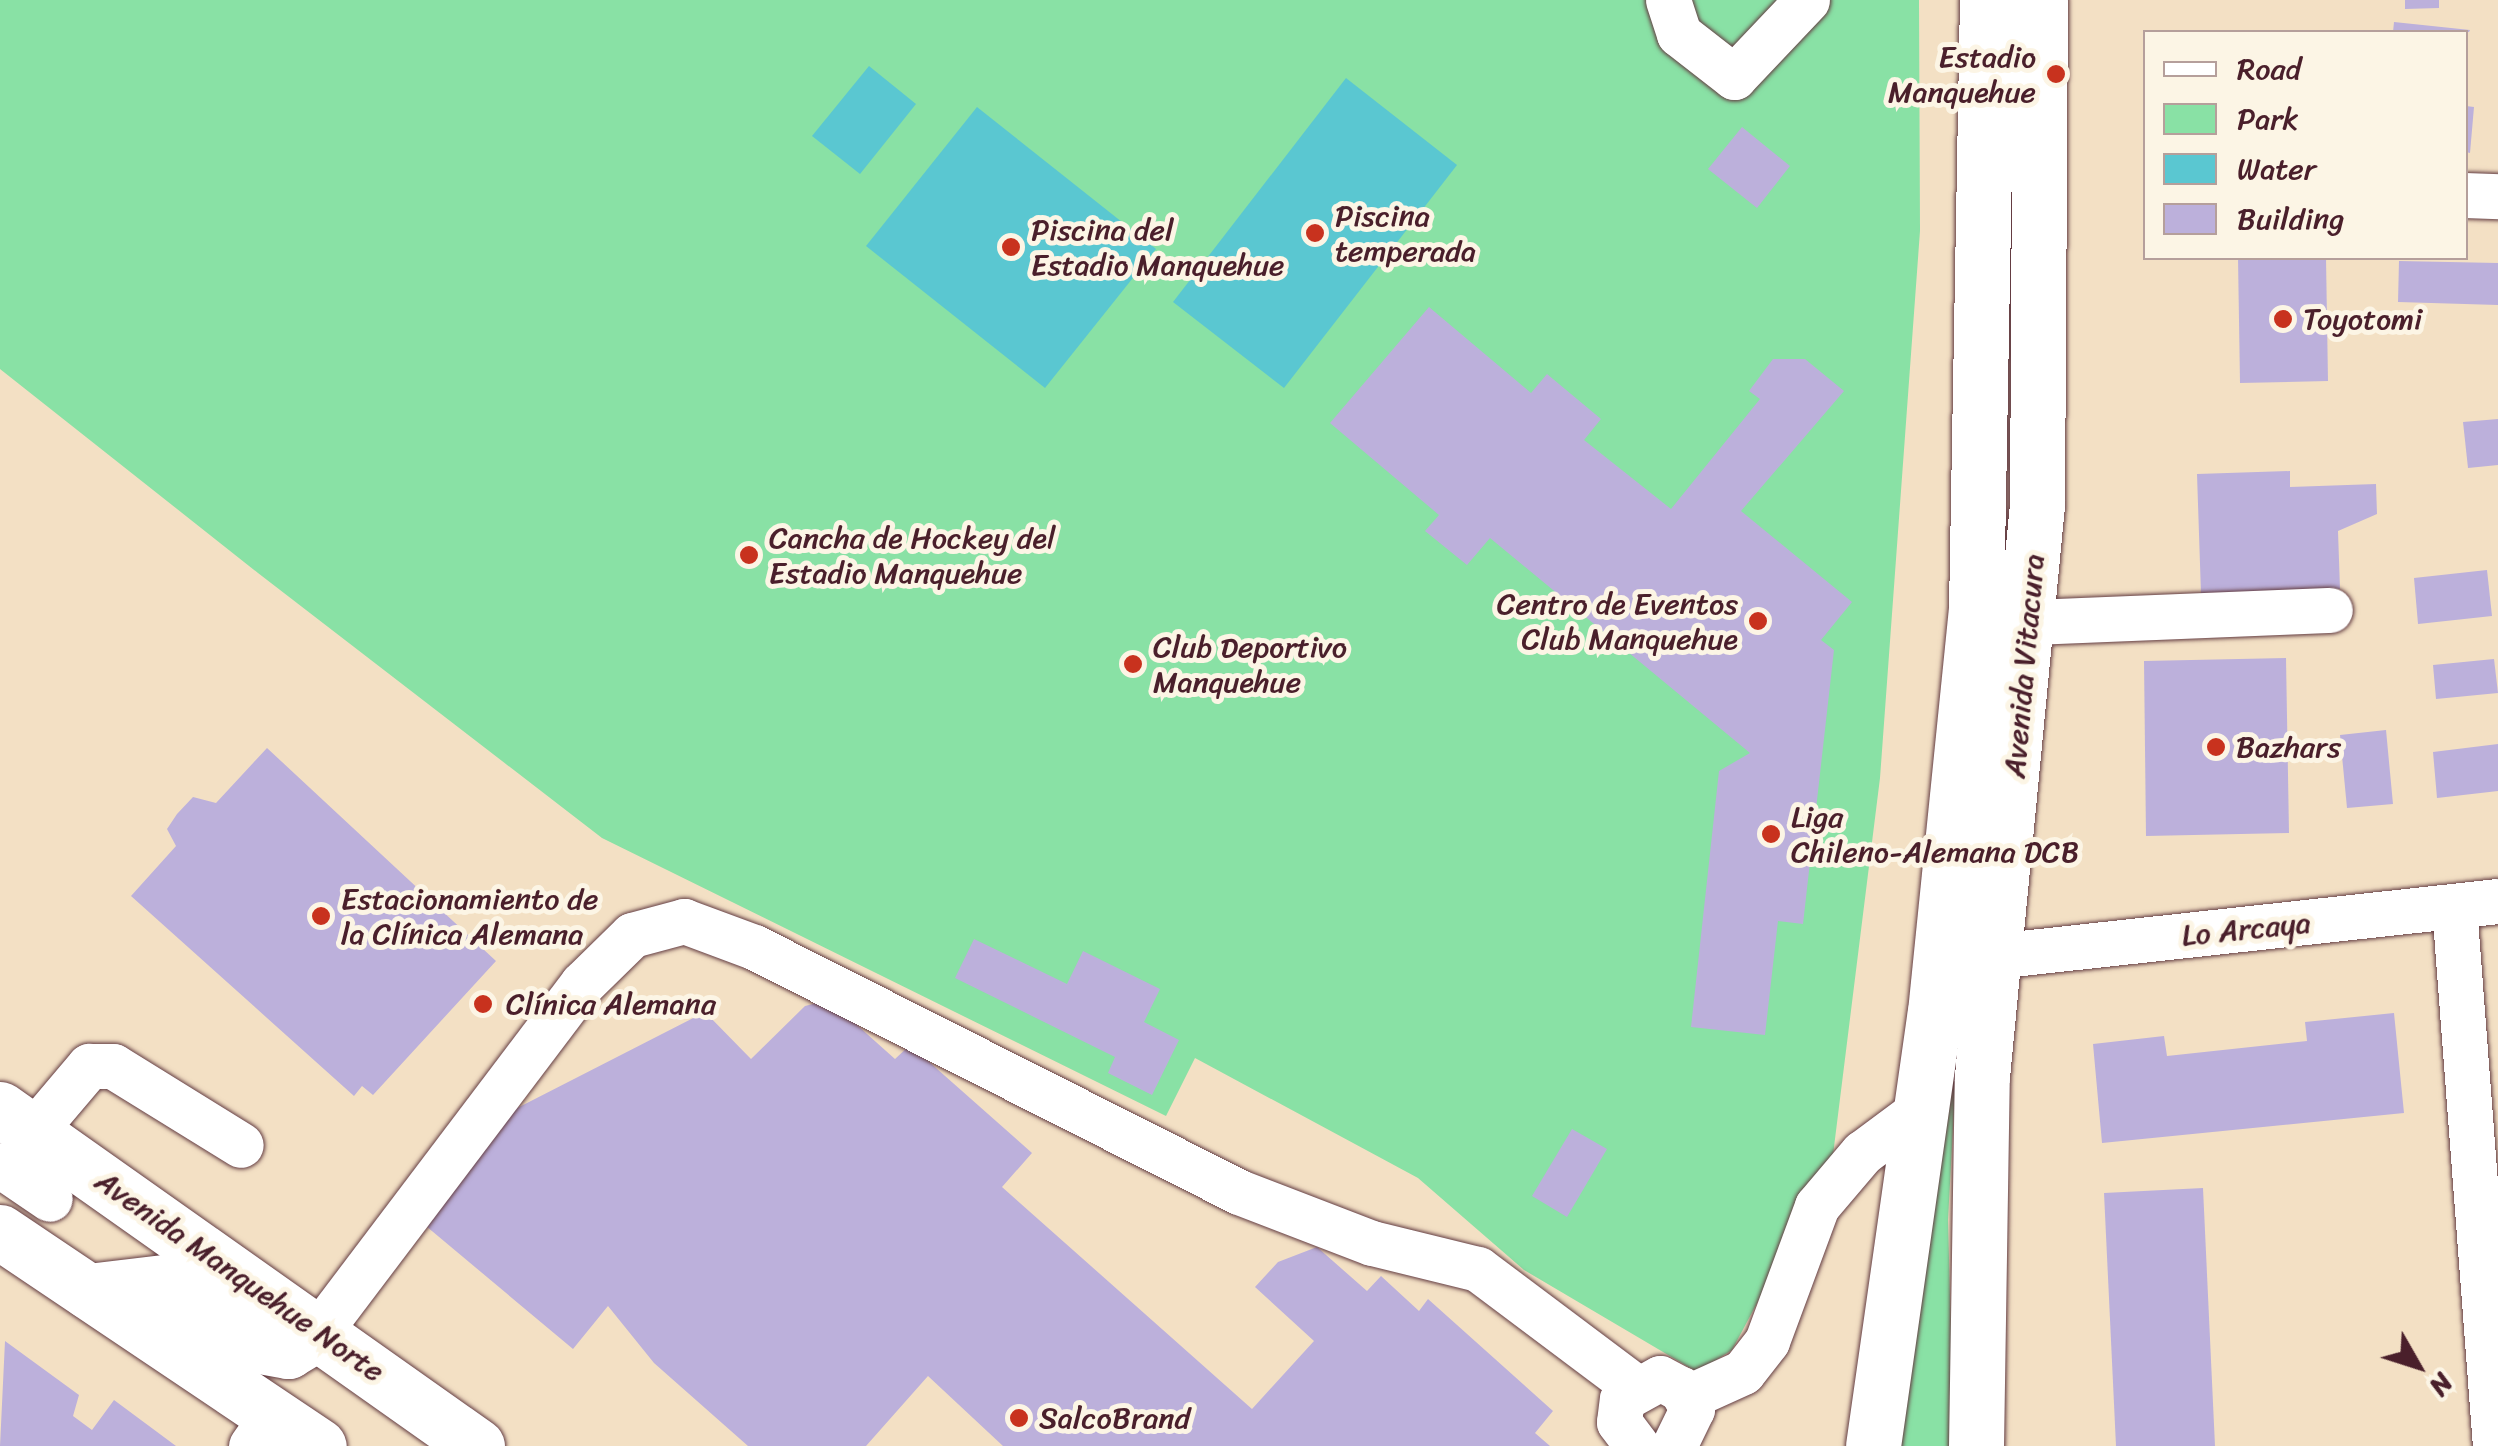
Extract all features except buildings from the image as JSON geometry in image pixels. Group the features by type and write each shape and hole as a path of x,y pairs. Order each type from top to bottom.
{"main road":[{"name":"Avenida Vitacura","path":"1873,1446 1899,1285 1976,610 1987,0"},
{"name":"Avenida Vitacura","path":"1976,1446 1994,956 2030,622 2040,0"},
{"name":"Avenida Manquehue Norte","path":"11,1135 318,1333 477,1446"},
{"path":"0,1232 88,1290 262,1430 318,1446"},
{"path":"88,1290 165,1282 254,1345 288,1350 318,1333"},
{"name":"Avenida Vitacura","path":"1842,1446 1899,1285"},
{"name":"Avenida Vitacura","path":"1978,1330 2003,1446"}],"street":[{"path":"1668,0 1679,34 1734,77 1807,0"},
{"path":"2468,196 2498,196"},
{"path":"2030,622 2330,610"},
{"name":"Lo Arcaya","path":"1994,956 2498,901"},
{"path":"2454,906 2495,1421"},
{"path":"318,1333 582,984 632,935 684,921 754,947 1239,1192 1372,1243 1478,1269 1634,1386"},
{"path":"50,1199 11,1135 89,1066 114,1066 241,1145"},
{"path":"1634,1386 1660,1378 1690,1429 1744,1372 1767,1341 1816,1206 1862,1153 1920,1110"},
{"path":"1634,1386 1619,1422 1637,1446"}],"green space":[{"name":"Club Deportivo Manquehue","path":"0,0 1919,0 1920,231 1880,778 1832,1163 1732,1350 1697,1372 1524,1270 1418,1178 1195,1058 1166,1116 602,838 258,573 0,369"},
{"path":"1958,1036 1948,1220 1954,1446 1898,1446"}],"water":[{"path":"869,66 916,104 860,174 812,136"},
{"name":"Piscina temperada","path":"1346,78 1457,165 1284,388 1173,302"},
{"name":"Piscina del Estadio Manquehue","path":"977,107 1156,249 1045,388 866,246"}],"place":[{"name":"Estadio Manquehue","path":"2056,74"},
{"name":"Piscina temperada","path":"1315,233"},
{"name":"Piscina del Estadio Manquehue","path":"1011,247"},
{"name":"Toyotomi","path":"2283,319"},
{"name":"Cancha de Hockey del Estadio Manquehue","path":"749,555"},
{"name":"Centro de Eventos Club Manquehue","path":"1758,621"},
{"name":"Club Deportivo Manquehue","path":"1133,664"},
{"name":"Bazhars","path":"2216,747"},
{"name":"Liga Chileno-Alemana DCB","path":"1771,834"},
{"name":"Estacionamiento de la Clínica Alemana","path":"321,916"},
{"name":"Clínica Alemana","path":"483,1004"},
{"name":"SalcoBrand","path":"1019,1418"}]}
